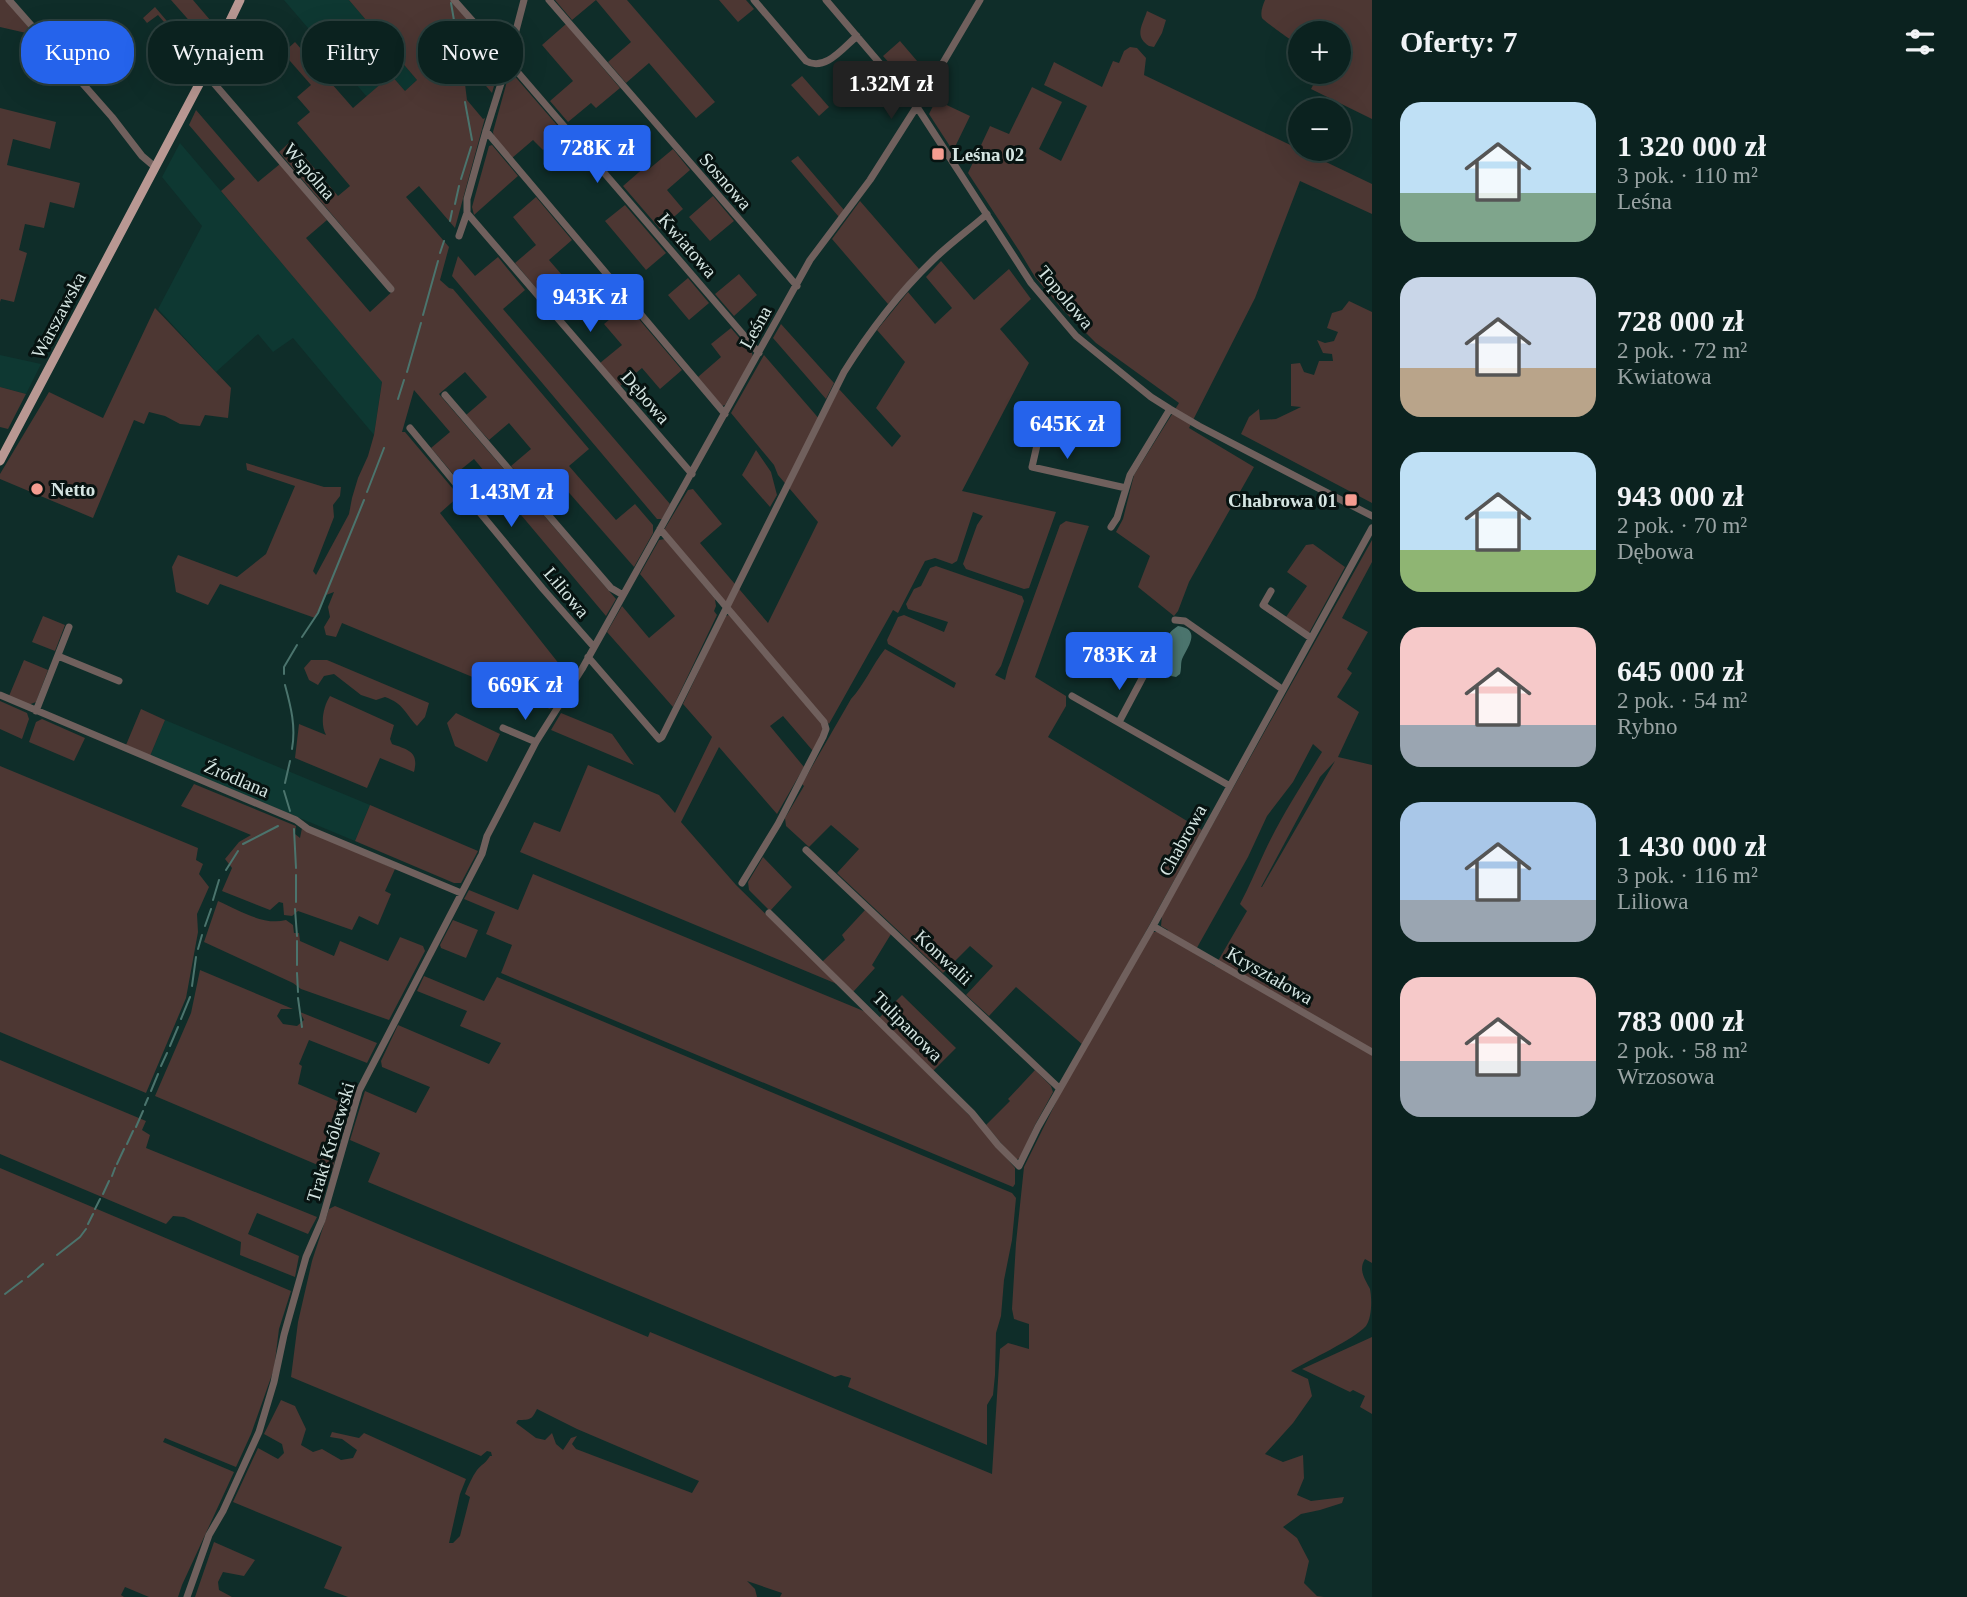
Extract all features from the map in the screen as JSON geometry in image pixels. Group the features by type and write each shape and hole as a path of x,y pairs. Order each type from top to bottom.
{"main road":[{"name":"Warszawska","path":"230,21 240,0"},
{"name":"Warszawska","path":"0,461 199,84"}],"street":[{"path":"9,0 112,117 142,156 155,167"},
{"name":"Kwiatowa","path":"454,0 473,21"},
{"path":"518,21 524,0"},
{"name":"Sosnowa","path":"550,0 797,286"},
{"path":"754,0 806,61 812,64 825,64 857,36"},
{"name":"Topolowa","path":"826,0 917,107 1031,283 1076,336 1151,397 1170,409 1372,516"},
{"name":"Leśna","path":"575,681 810,260 870,180 980,0"},
{"name":"Kwiatowa","path":"523,78 759,353"},
{"name":"Wspólna","path":"214,84 391,289"},
{"path":"459,236 501,84"},
{"path":"486,131 725,414"},
{"name":"Dębowa","path":"467,213 692,474"},
{"path":"588,657 659,739 665,733 828,401 862,344 922,271 987,214"},
{"path":"445,395 611,588 623,595"},
{"path":"1111,527 1118,518 1130,475 1170,409"},
{"path":"1045,410 1032,467 1126,488"},
{"name":"Liliowa","path":"410,428 594,647"},
{"name":"Chabrowa","path":"1019,1166 1059,1088 1153,926 1372,528"},
{"path":"660,529 824,722 826,729 797,790 742,883"},
{"path":"1272,591 1263,604 1311,638"},
{"path":"1175,620 1185,621 1282,689"},
{"path":"36,711 69,627"},
{"path":"58,656 119,681"},
{"path":"1119,722 1144,675"},
{"name":"Trakt Królewski","path":"187,1597 209,1535 223,1511 259,1432 306,1257 322,1220 359,1091 482,854 487,836 536,742 575,681"},
{"name":"Źródlana","path":"0,695 461,893"},
{"path":"1072,696 1230,786"},
{"path":"503,728 536,742"},
{"name":"Konwalii","path":"806,850 1059,1088"},
{"name":"Tulipanowa","path":"769,913 963,1103 1019,1166"},
{"name":"Kryształowa","path":"1153,926 1372,1052"}],"shaded area":[{"path":"0,0 6,0 23,21 21,21 21,32 0,27"},
{"path":"171,0 193,0 211,21 190,21"},
{"path":"284,0 349,0 367,21 302,21"},
{"path":"349,0 451,0 468,21 418,21 418,84 465,84 467,100 483,119 485,118 455,228 419,186 406,197 449,247 440,280 453,289 589,449 569,466 616,520 635,504 653,525 653,533 634,567 557,479 537,496 511,466 531,449 509,423 489,440 466,415 487,397 465,372 439,394 616,599 606,616 474,459 454,475 431,448 450,432 414,390 402,432 405,432 459,496 440,513 571,679 550,709 342,623 336,637 326,635 324,627 330,617 328,607 334,592 326,595 315,618 220,584 208,605 176,592 172,567 178,555 237,577 266,554 295,486 247,470 246,463 324,487 341,487 340,496 333,505 334,517 313,571 316,575 349,514 358,478 374,435 382,382 221,191 235,179 189,125 196,110 258,182 280,164 327,220 306,238 370,312 395,289 279,152 291,141 338,196 350,186 297,123 310,112 297,97 310,84 332,84 353,108 381,84 399,84 405,91 417,80 404,65 404,21 367,21"},
{"path":"555,0 596,0 572,20"},
{"path":"596,0 627,0 715,102 696,118 649,63 626,83 608,62 631,42"},
{"path":"719,0 746,0 754,9 738,22"},
{"path":"1265,0 1372,0 1372,119 1351,109 1351,98 1329,98 1311,89 1314,84 1351,84 1351,21 1288,21 1288,37 1262,18"},
{"path":"155,7 167,21 163,21 158,15 147,23 143,18"},
{"path":"1147,11 1166,20 1154,47 1144,42 1140,34"},
{"path":"566,24 620,88 596,108 591,103 568,122 550,101 573,81 542,45"},
{"path":"900,41 929,75 919,85 910,86 883,56"},
{"path":"295,42 302,50 302,75 288,59 288,48"},
{"path":"1130,47 1137,48 1146,58 1144,75 1288,144 1288,161 1324,161 1372,184 1372,214 1300,181 1255,298 1189,428 1254,467 1189,582 1174,616 1138,587 1150,556 1116,532 1123,519 1134,475 1179,403 1096,343 1064,311 1035,277 968,173 990,126 1009,134 1032,87 1062,102 1039,149 1061,161 1087,106 1044,85 1054,62 1102,87 1113,61 1119,63 1124,51"},
{"path":"404,65 417,80 405,91 399,84 404,84"},
{"path":"802,76 829,107 819,116 791,85"},
{"path":"356,84 381,84 367,97"},
{"path":"484,84 495,84 492,93"},
{"path":"506,84 522,84 563,132 543,150 533,140 512,158 494,137"},
{"path":"936,100 970,116 953,151 929,114"},
{"path":"0,108 56,122 50,149 13,139 7,165 80,183 74,208 50,202 44,228 25,224 19,250 27,253 14,302 1,299 0,302"},
{"path":"180,143 382,381 374,435 293,338 273,352 258,334 216,372 158,309 202,226 162,177"},
{"path":"492,145 518,176 474,215 472,207 489,146"},
{"path":"673,149 690,170 667,190 683,209 660,229 623,186 646,166 649,169"},
{"path":"798,156 844,210 839,217 791,161"},
{"path":"713,196 734,221 710,241 689,217"},
{"path":"536,197 572,240 549,260 581,297 559,315 515,263 536,245 513,217"},
{"path":"860,201 919,269 888,304 832,239"},
{"path":"625,205 666,253 646,270 605,221"},
{"path":"458,256 475,276 498,257 525,290 503,309 670,504 662,519 657,519 452,276"},
{"path":"941,261 974,300 1009,269 1031,299 1000,329 1029,363 962,491 1056,512 1029,588 1024,589 966,569 963,564 983,516 973,512 957,561 952,564 935,558 925,561 898,613 893,610 829,724 664,530 688,490 693,489 722,524 700,543 768,623 818,522 731,413 764,355 821,421 839,389 892,447 901,436 876,408 905,362 877,330 908,292 935,324 952,308 926,277"},
{"path":"739,274 757,295 734,316 715,294"},
{"path":"688,278 709,303 689,320 668,295"},
{"path":"1349,301 1372,312 1372,503 1241,434 1249,417 1259,409 1260,420 1276,419 1301,407 1291,406 1291,364 1300,363 1304,372 1314,375 1319,361 1333,361 1332,354 1323,353 1317,340 1325,343 1334,341 1338,332 1327,328 1332,313 1342,310"},
{"path":"627,305 682,370 660,389 642,368 620,386 600,363 622,345 604,324"},
{"path":"155,308 231,388 228,418 205,415 200,426 180,424 149,412 144,424 134,420 93,518 0,479 0,474 49,392 103,418"},
{"path":"781,324 834,383 826,399 773,338"},
{"path":"731,328 753,357 722,406 698,377 721,357 711,344"},
{"path":"0,355 41,364 26,394 0,387"},
{"path":"0,387 26,394 8,429 0,427"},
{"path":"756,450 771,472 777,495 770,507 742,475"},
{"path":"1066,521 1089,526 1035,677 1066,696 1066,706 1048,737 1202,830 1083,1045 1016,987 989,1016 966,995 993,966 970,946 943,973 837,873 859,849 831,825 809,847 786,826 785,818 851,699 885,649 954,688 956,683 888,644 887,640 898,617 904,615 944,632 948,622 908,609 906,604 914,589 921,586 930,568 936,566 1022,596 1024,601 1001,666 995,675 1005,680 1060,525"},
{"path":"665,539 715,599 714,611 717,615 673,707 607,632 622,606 649,638 675,616 640,574 659,540"},
{"path":"1372,540 1372,562 1342,618 1368,632 1347,669 1352,673 1337,697 1359,712 1338,757 1372,765 1372,1263 1365,1259 1362,1267 1370,1289 1370,1313 1368,1323 1360,1332 1291,1371 1308,1379 1312,1396 1293,1423 1265,1454 1283,1462 1303,1455 1304,1478 1297,1495 1311,1501 1344,1497 1342,1503 1301,1514 1283,1527 1297,1538 1309,1561 1304,1583 1317,1596 1324,1597 780,1597 782,1593 747,1581 755,1589 757,1597 348,1597 324,1588 342,1547 233,1502 258,1448 278,1459 284,1453 282,1444 264,1434 281,1400 295,1406 306,1429 301,1445 313,1452 322,1449 341,1460 353,1458 357,1450 342,1439 330,1437 332,1432 359,1438 364,1433 466,1479 449,1543 453,1543 460,1536 470,1497 465,1494 470,1482 477,1470 492,1456 491,1452 487,1451 481,1456 291,1377 298,1322 312,1261 329,1209 335,1206 648,1337 650,1332 992,1474 1000,1349 1008,1343 1029,1349 1029,1324 1014,1319 1012,1309 1024,1167 1060,1094 1151,932 1165,936 1168,930 1161,926 1162,915","holes":["1313,744 1322,752 1270,840 1240,904 1247,911 1215,966 1194,953 1248,857 1267,816 1293,782","1335,761 1262,887 1261,887 1320,777","537,1409 699,1481 692,1493 576,1449 572,1444 577,1436 571,1438 563,1450 556,1444 552,1433 545,1440 536,1438 516,1423 518,1420 530,1418"]},
{"path":"1313,544 1345,567 1309,633 1286,617 1307,586 1287,572 1306,545"},
{"path":"729,615 823,725 823,734 813,751 783,716 770,726 804,767 777,814 719,747 681,822 736,885 837,984 520,852 534,822 560,832 588,765 659,795 675,813 712,737 683,704 725,616"},
{"path":"43,616 65,625 55,651 32,642"},
{"path":"1178,626 1189,630 1191,638 1182,659 1180,674 1176,677 1171,676 1164,668 1164,660 1171,653 1167,638"},
{"path":"24,660 48,670 36,702 28,705 9,696"},
{"path":"311,660 327,660 429,703 425,717 417,726 396,703 385,697 376,700 361,695 334,674 324,676 318,685 309,680 304,668"},
{"path":"330,696 394,725 390,739 392,744 414,756 414,772 380,758 367,788 295,758 299,724 326,735 323,716"},
{"path":"0,701 27,713 29,719 22,739 0,729"},
{"path":"141,709 165,720 150,756 126,745"},
{"path":"456,713 500,734 487,762 455,746 447,723"},
{"path":"561,713 612,734 634,765 551,730"},
{"path":"42,719 85,738 74,761 29,742 36,722"},
{"path":"165,720 370,805 355,841 150,756"},
{"path":"0,766 198,848 196,860 203,864 199,874 209,887 197,914 198,932 186,998 146,1093 0,1032"},
{"path":"194,784 296,826 295,834 300,838 302,828 395,869 385,891 391,894 378,925 359,916 352,930 298,911 292,916 284,915 283,903 279,902 270,910 222,891 232,868 225,859 239,842 251,835 181,806"},
{"path":"370,805 478,851 461,883 454,883 355,841"},
{"path":"763,857 792,887 770,911 749,890 748,882"},
{"path":"533,874 866,1012 977,1123 1015,1168 1015,1184 1013,1187 501,973 512,945 486,934 495,912 464,899 469,890 518,910"},
{"path":"218,901 260,919 286,920 293,925 294,933 299,933 300,941 334,956 340,941 388,961 400,937 423,946 425,951 389,1020 301,989 204,942"},
{"path":"865,910 891,934 872,965 875,968 853,992 822,962 845,940 842,935"},
{"path":"453,920 478,930 466,958 441,948 440,945"},
{"path":"200,970 293,1009 281,1009 277,1016 283,1024 297,1026 304,1020 300,1012 377,1043 367,1063 309,1040 299,1064 302,1066 298,1084 349,1106 332,1171 155,1096 191,1013"},
{"path":"424,976 484,1001 497,977 1012,1193 1016,1198 1012,1240 996,1333 993,1395 987,1405 987,1445 848,1387 851,1378 841,1375 835,1377 368,1182 380,1153 350,1140 365,1091 416,1113 430,1087 382,1067 381,1061 398,1025 489,1064 501,1043 460,1026 467,1011 417,991"},
{"path":"902,995 956,1048 933,1071 879,1018"},
{"path":"0,1060 146,1121 142,1130 150,1135 146,1148 317,1217 308,1234 257,1213 248,1234 299,1256 295,1277 240,1255 241,1242 184,1217 173,1216 166,1224 0,1154"},
{"path":"1035,1070 1051,1086 1053,1092 1020,1158 1015,1160 986,1125"},
{"path":"0,1168 291,1291 279,1329 274,1369 236,1467 165,1438 163,1442 234,1472 178,1597 149,1597 125,1587 121,1595 124,1597 0,1597"},
{"path":"1372,1337 1372,1414 1360,1407 1365,1396 1353,1390 1350,1392 1302,1369"},
{"path":"214,1542 255,1560 244,1576 223,1572 218,1582 219,1590 232,1597 195,1597"}],"waterway":[{"path":"451,3 454,21"},
{"path":"465,102 472,140"},
{"path":"461,179 471,147"},
{"path":"455,204 459,186"},
{"path":"450,221 452,211"},
{"path":"440,253 444,241"},
{"path":"423,315 438,261"},
{"path":"407,372 421,323"},
{"path":"398,399 404,380"},
{"path":"367,492 384,448"},
{"path":"302,637 318,613 364,500"},
{"path":"284,674 284,667 297,645"},
{"path":"285,685 293,725 292,749"},
{"path":"285,783 290,761"},
{"path":"284,791 290,811"},
{"path":"243,844 278,826"},
{"path":"294,829 296,868"},
{"path":"226,870 238,851"},
{"path":"296,875 296,902"},
{"path":"213,900 219,880"},
{"path":"205,926 211,909"},
{"path":"295,909 297,936"},
{"path":"198,949 202,935"},
{"path":"297,941 297,965"},
{"path":"192,986 196,957"},
{"path":"297,973 298,992"},
{"path":"181,1019 190,997"},
{"path":"298,998 302,1027"},
{"path":"170,1046 178,1027"},
{"path":"161,1066 167,1053"},
{"path":"151,1091 158,1074"},
{"path":"145,1105 148,1098"},
{"path":"136,1127 143,1111"},
{"path":"127,1144 133,1131"},
{"path":"117,1164 124,1149"},
{"path":"112,1176 115,1168"},
{"path":"103,1194 109,1181"},
{"path":"95,1209 100,1199"},
{"path":"88,1224 93,1214"},
{"path":"57,1255 86,1229"},
{"path":"28,1277 43,1264"},
{"path":"5,1294 22,1281"}],"place":[{"name":"Leśna 02","path":"938,154"},
{"name":"Netto","path":"37,489"},
{"name":"Chabrowa 01","path":"1351,500"}]}
